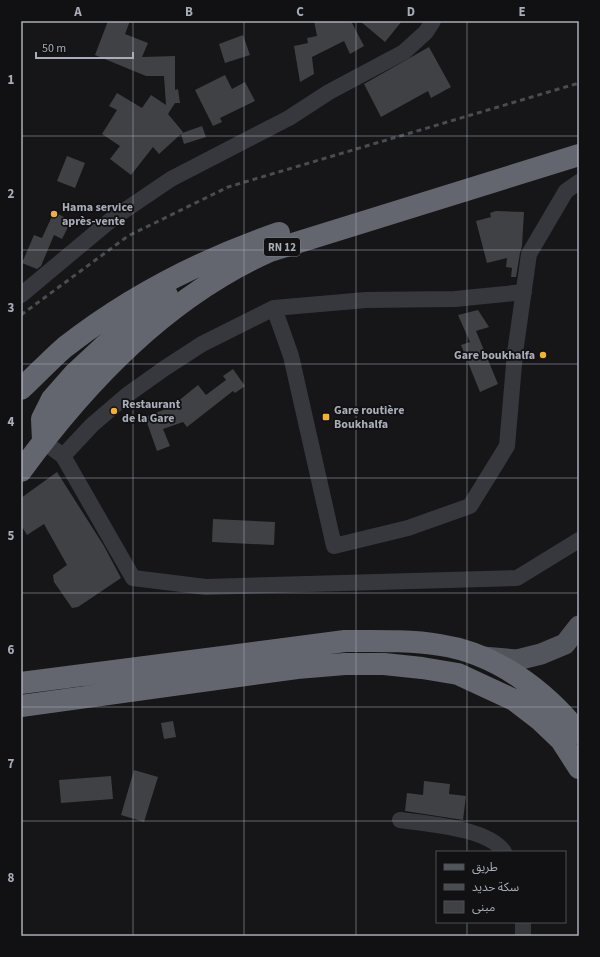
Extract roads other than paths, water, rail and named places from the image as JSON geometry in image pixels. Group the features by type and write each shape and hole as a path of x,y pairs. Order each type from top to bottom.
{"highway":[{"name":"RN 12","path":"43,441 41,426 44,412 52,399 74,374 140,315 237,247 579,140"},
{"name":"RN 12","path":"21,471 86,388 132,344 170,312 211,281 247,261 270,251 579,155"},
{"path":"21,389 64,348 110,314 166,282 237,247"},
{"path":"21,683 345,641 390,641 441,645 483,656 540,693 566,717 579,733"},
{"path":"21,706 297,668 345,664 384,664 422,668 458,674 514,700 540,720 561,740 579,768"}],"main road":[{"path":"483,656 517,660 541,654 565,644 579,626"}],"street":[{"path":"21,294 118,214 172,179 289,118 329,92 404,52 426,32 433,21"},
{"path":"274,308 291,356 334,546 408,528 470,506 507,446 514,352 529,254 566,191 579,182"},
{"path":"62,456 92,425 121,400 165,368 202,344 274,308 366,300 455,299 524,292"},
{"path":"43,441 62,456 133,578 206,587 517,578 579,540"},
{"path":"400,820 466,830 500,846 503,851"},
{"path":"523,923 523,936"}],"railway":[{"path":"21,315 128,236 228,187 579,83"}],"place":[{"name":"Hama service après-vente","path":"54,214"},
{"name":"Gare boukhalfa","path":"543,355"},
{"name":"Restaurant de la Gare","path":"114,411"},
{"name":"Gare routière Boukhalfa","path":"326,417"}]}
